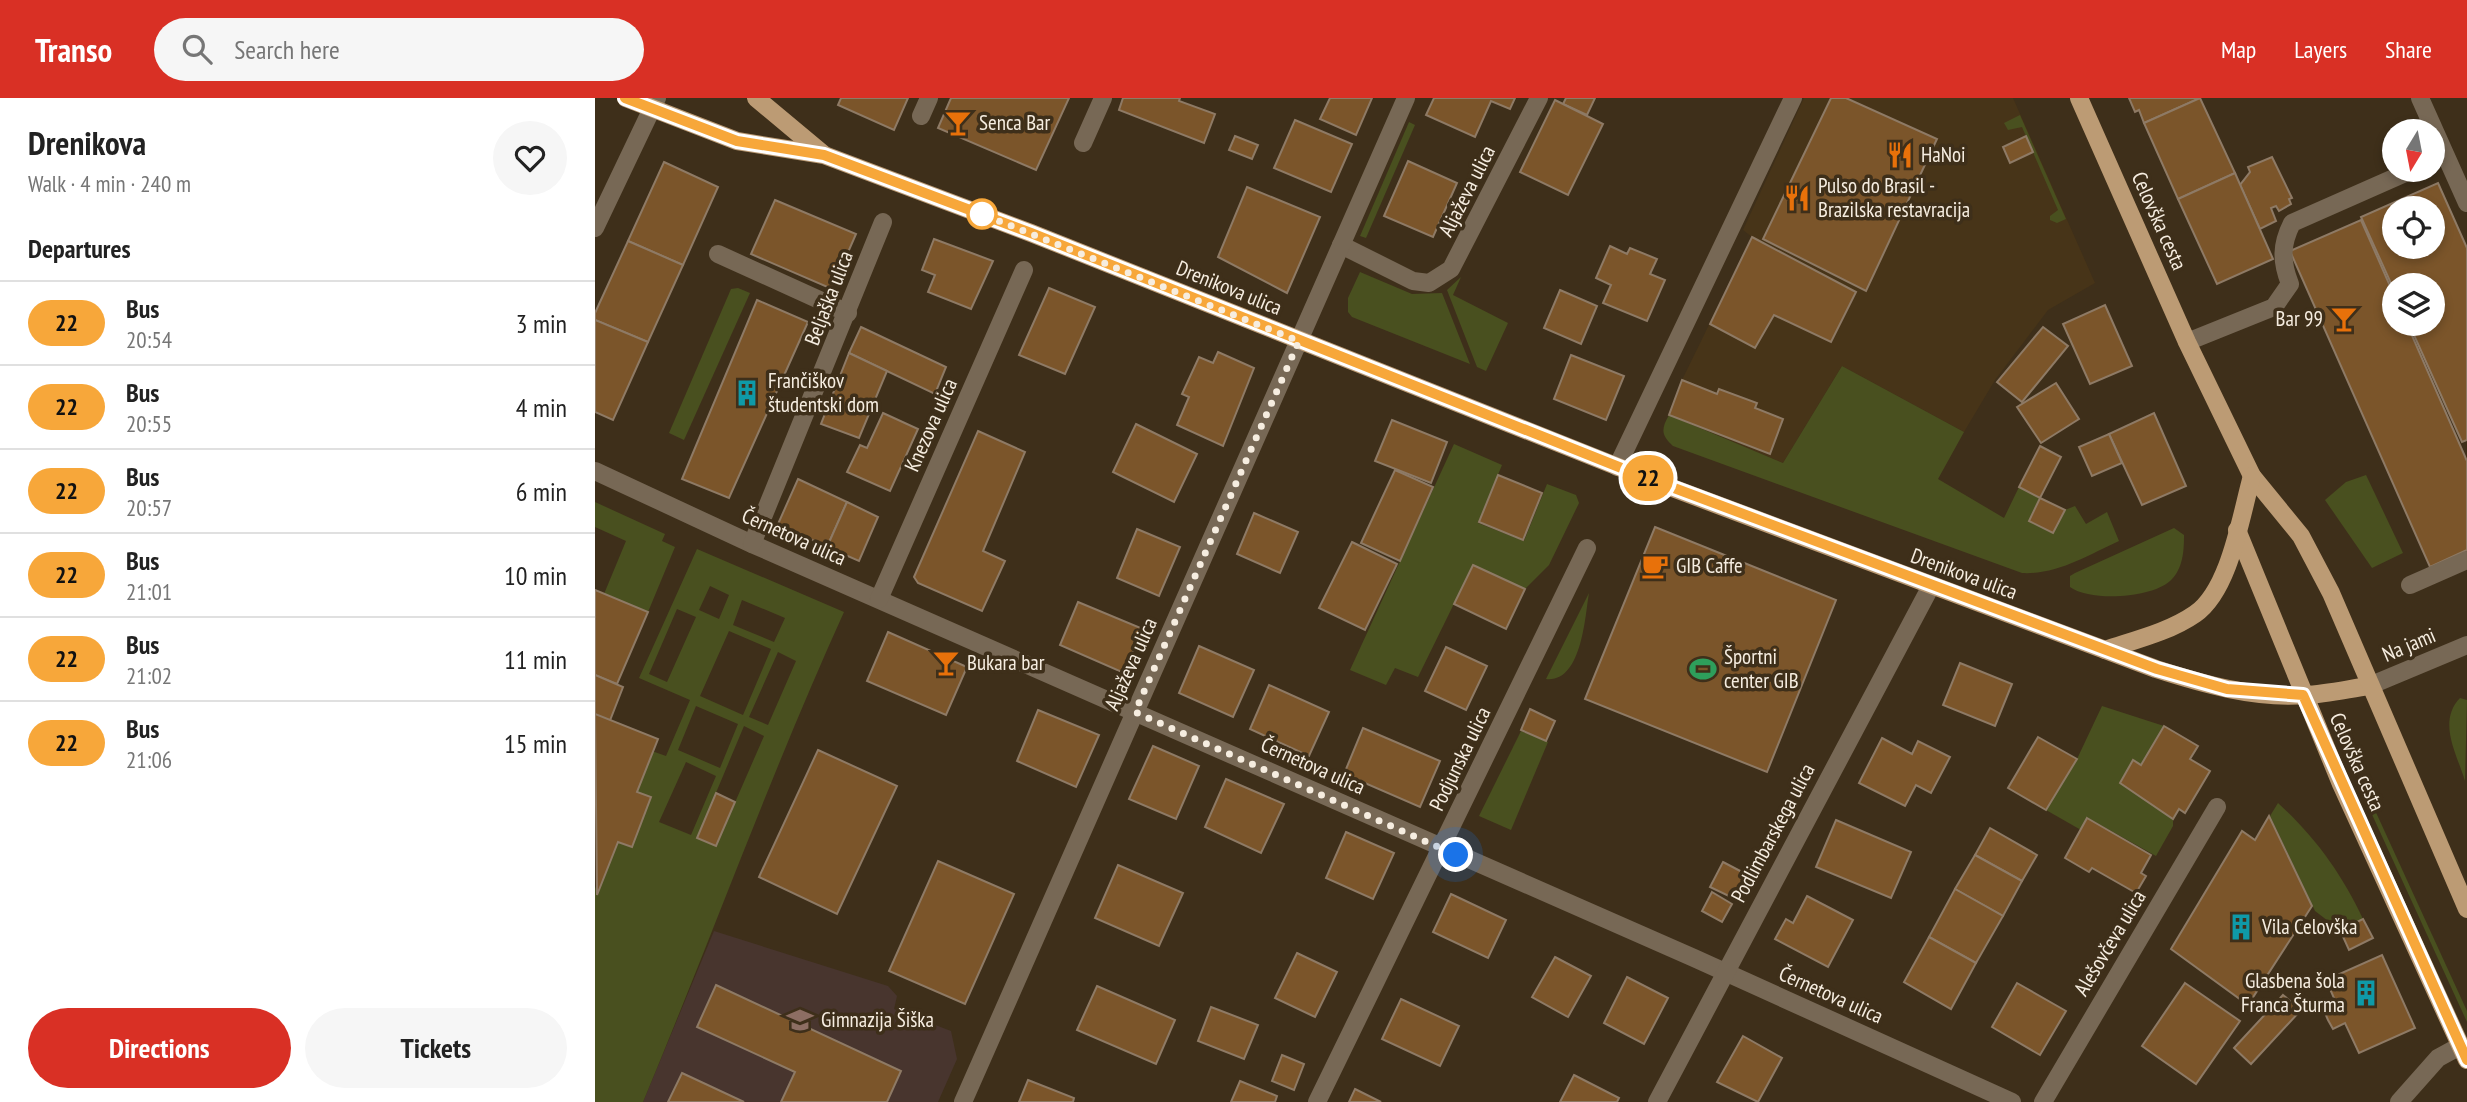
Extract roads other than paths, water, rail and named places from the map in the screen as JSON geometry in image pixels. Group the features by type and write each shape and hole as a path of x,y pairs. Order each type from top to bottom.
{"main road":[{"name":"Drenikova ulica","path":"626,98 654,103 737,141 824,155 1031,233 1617,467 2168,673 2227,689 2303,695 2369,687"},
{"name":"Drenikova ulica","path":"756,98 824,155"},
{"name":"Celovška cesta","path":"2079,98 2187,342 2252,476 2301,536 2331,593 2369,687 2467,909"},
{"path":"2105,650 2178,624 2197,613 2221,583 2252,476"},
{"name":"Celovška cesta","path":"2237,530 2303,695 2464,1053"}],"street":[{"path":"921,116 929,98"},
{"path":"1083,144 1103,98"},
{"name":"Aljaževa ulica","path":"963,1102 1406,98"},
{"name":"Aljaževa ulica","path":"1341,245 1413,281 1429,282 1451,269 1539,98"},
{"path":"1617,467 1793,98"},
{"path":"2420,98 2427,119"},
{"path":"595,228 654,103"},
{"path":"2445,168 2467,203"},
{"path":"2187,342 2274,307 2290,284 2282,264 2284,239 2292,223 2385,182"},
{"name":"Beljaška ulica","path":"752,544 883,222"},
{"path":"719,254 848,313"},
{"name":"Knezova ulica","path":"879,599 1024,270"},
{"name":"Černetova ulica","path":"595,471 752,544 1725,972 2012,1102"},
{"name":"Podjunska ulica","path":"1317,1102 1587,548"},
{"path":"2410,585 2467,559"},
{"name":"Podlimbarskega ulica","path":"1657,1102 1931,586"},
{"name":"Na jami","path":"2369,687 2467,645"},
{"name":"Alešovčeva ulica","path":"2043,1102 2217,807"},
{"path":"2399,1102 2438,1058 2464,1053"}],"place":[{"name":"Senca Bar","path":"958,123"},
{"name":"HaNoi","path":"1900,155"},
{"name":"Pulso do Brasil - Brazilska restavracija","path":"1797,198"},
{"name":"Bar 99","path":"2344,319"},
{"name":"Frančiškov študentski dom","path":"747,393"},
{"name":"GIB Caffe","path":"1655,566"},
{"name":"Bukara bar","path":"946,663"},
{"name":"Športni center GIB","path":"1703,669"},
{"name":"Vila Celovška","path":"2241,927"},
{"name":"Glasbena šola Franca Šturma","path":"2366,993"},
{"name":"Gimnazija Šiška","path":"800,1020"}]}
